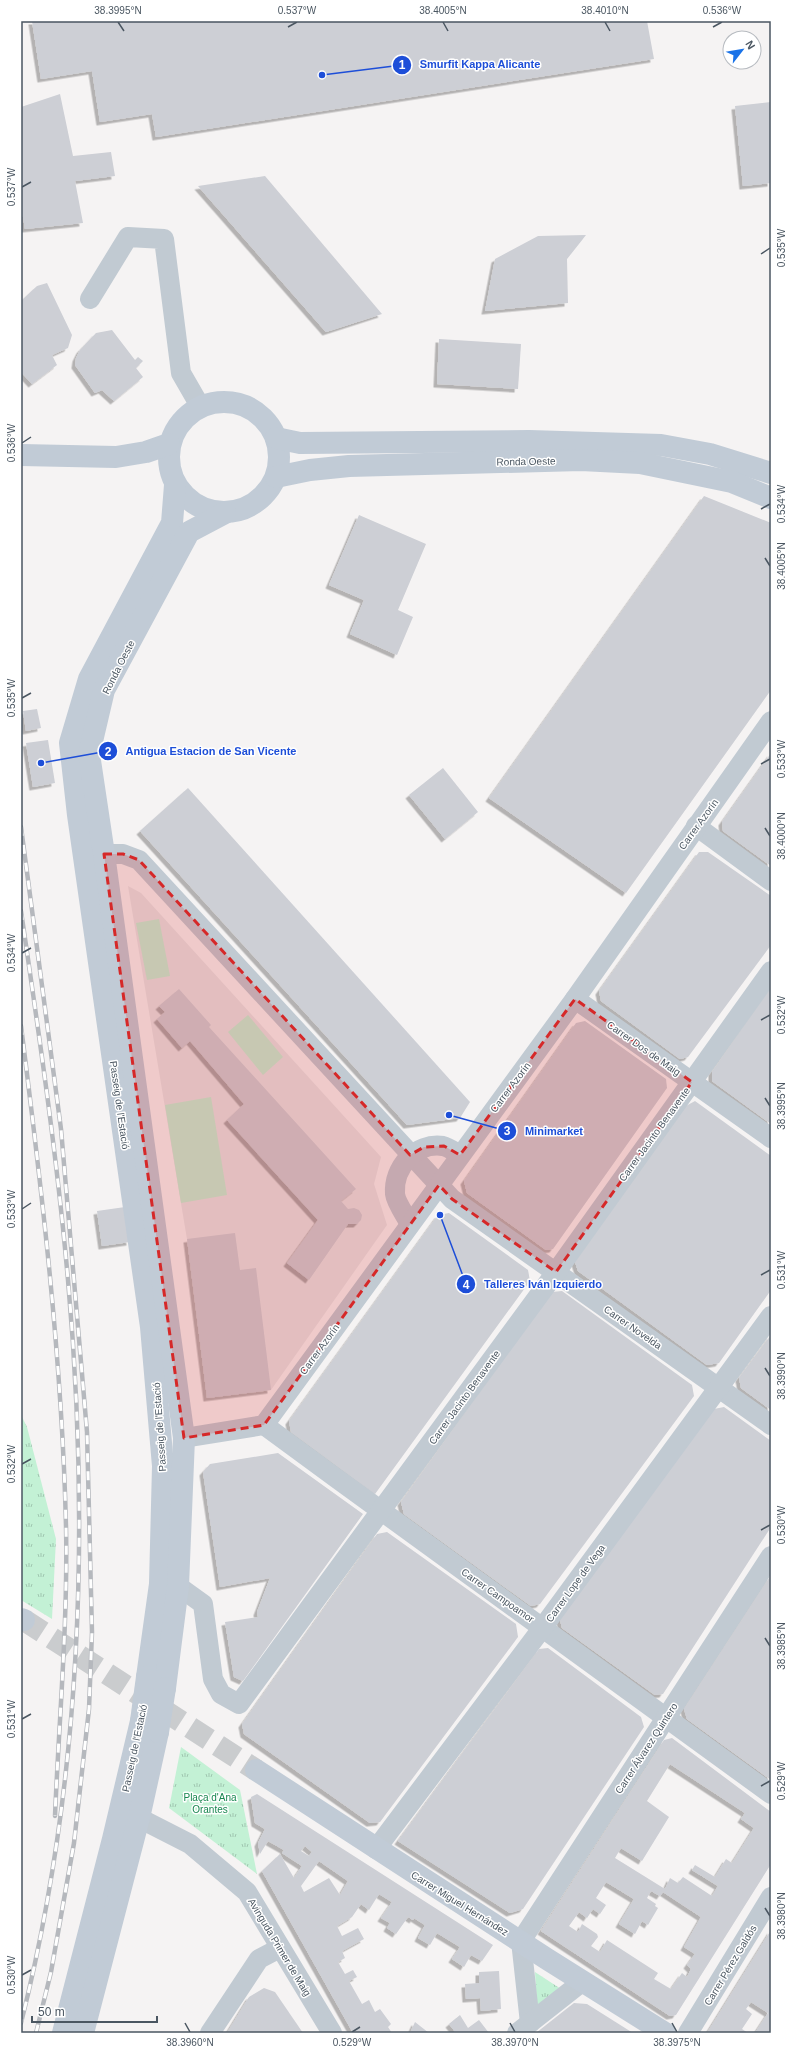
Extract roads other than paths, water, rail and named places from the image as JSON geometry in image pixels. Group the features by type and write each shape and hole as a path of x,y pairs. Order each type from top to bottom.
{"main road":[{"name":"Ronda Oeste","path":"78,815 70,743 87,686 172,523 172,478 169,444 179,422 200,406 228,401 247,406 268,423 276,438 279,450 279,466 276,477 266,493 249,507 225,513 189,532 104,690 88,754 104,854"},
{"name":"Ronda Oeste","path":"276,438 300,443 537,441 661,445 710,454 771,473"},
{"path":"21,455 116,456 146,452 169,444"},
{"path":"116,456 172,478"},
{"name":"Ronda Oeste","path":"276,477 310,470 349,466 581,460 640,463 732,482 771,498"},
{"name":"Ronda Oeste","path":"172,478 193,504 225,513"},
{"name":"Passeig de l'Estació","path":"78,815 151,1326 162,1458 160,1584 156,1683"},
{"name":"Passeig de l'Estació","path":"83,2033 140,1818 156,1683 178,1586 184,1438 104,854"},
{"name":"Passeig de l'Estació","path":"63,2033 113,1839 150,1726"},
{"name":"Carrer Miguel Hernández","path":"256,1770 582,1982 665,2033"}],"street":[{"path":"90,299 128,237 164,240 181,373 200,406"},
{"name":"Carrer Azorín","path":"264,1425 575,999 771,721"},
{"path":"696,826 771,881"},
{"name":"Carrer Novelda","path":"104,854 123,854 139,860 452,1199 771,1425"},
{"name":"Carrer Jacinto Benavente","path":"178,1586 203,1604 213,1679 222,1694 239,1704 556,1272 771,971"},
{"name":"Carrer Dos de Maig","path":"575,999 771,1138"},
{"path":"410,1224 395,1195 398,1174 410,1155 424,1148 444,1146 460,1155"},
{"name":"Carrer Lope de Vega","path":"376,1849 543,1627 718,1386 771,1316"},
{"path":"184,1438 264,1425"},
{"name":"Carrer Campoamor","path":"264,1425 380,1511 543,1627 771,1794"},
{"name":"Carrer Álvarez Quintero","path":"521,1941 771,1556"},
{"name":"Avinguda Primer de Maig","path":"140,1818 190,1844 247,1892 332,2033"},
{"name":"Carrer Pérez Galdós","path":"688,2033 771,1897"},
{"path":"521,1941 524,2028"},
{"path":"210,2033 259,1959 280,1948"},
{"path":"524,2028 582,1982"}],"tunnel":[{"path":"24,1620 256,1770"}],"railway":[{"path":"21,827 61,1129 87,1432 92,1632 89,1709 74,1843 51,1972 36,2033"},
{"path":"21,911 41,1049 64,1234 75,1373 79,1466 79,1560 76,1653 68,1747 57,1840 41,1932 21,2023"},
{"path":"21,1026 50,1276 56,1338 64,1463 66,1598 55,1816"}],"place":[{"name":"Smurfit Kappa Alicante","path":"322,75"},
{"name":"Antigua Estacion de San Vicente","path":"41,763"},
{"name":"Minimarket","path":"449,1115"},
{"name":"Talleres Iván Izquierdo","path":"440,1215"}],"park label":[{"name":"Plaça d'Ana Orantes","path":"210,1802"}]}
